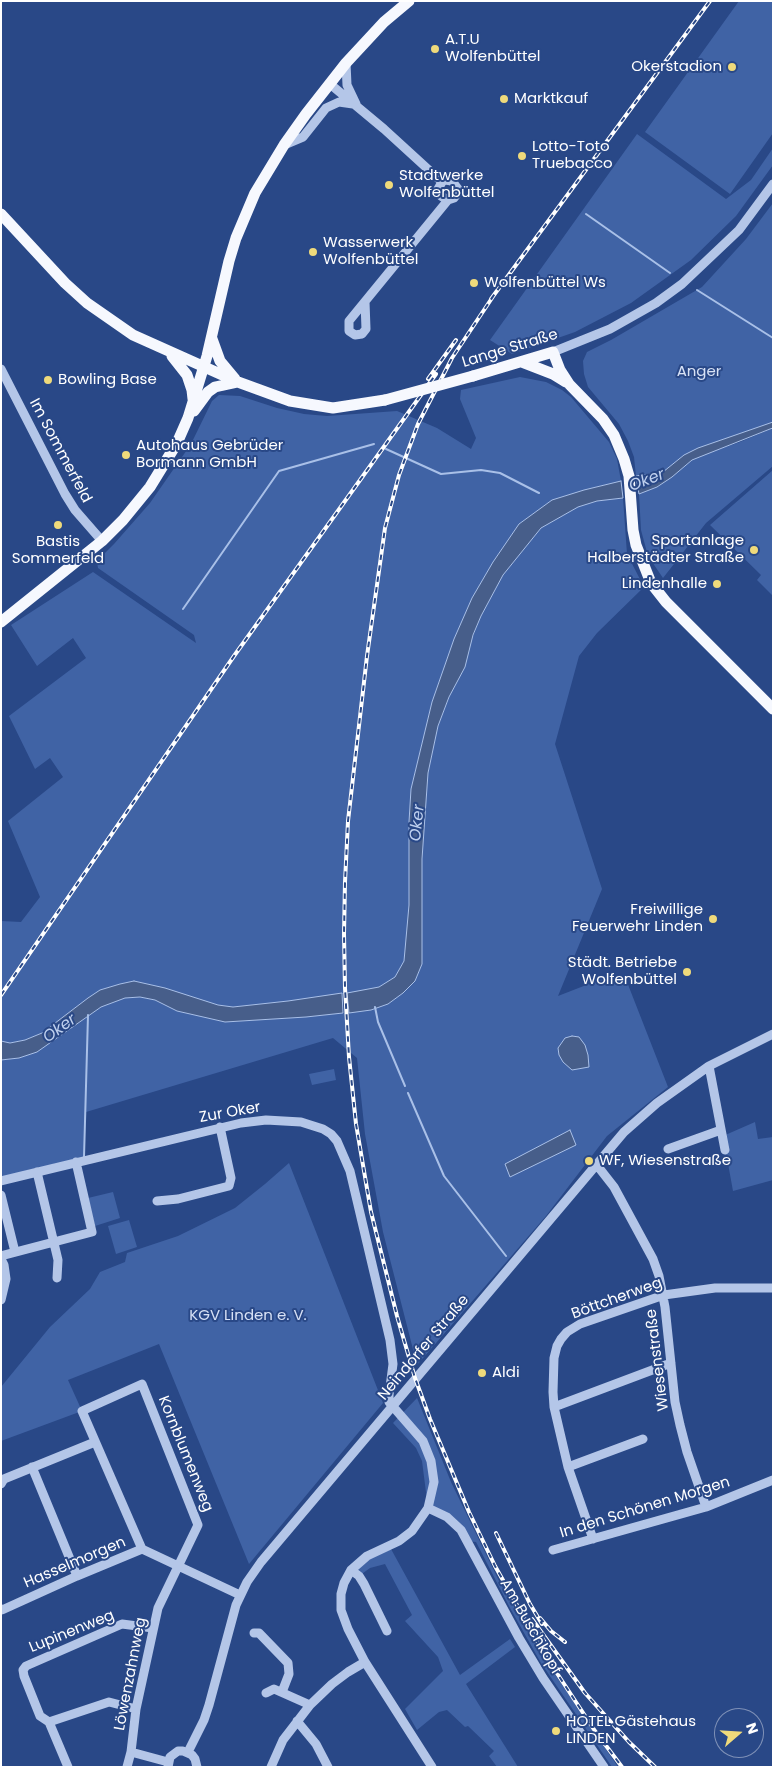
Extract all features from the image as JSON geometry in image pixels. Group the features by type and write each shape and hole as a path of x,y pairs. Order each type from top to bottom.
{"main road":[{"path":"1,622 102,541 123,520 150,487 177,443 193,404 212,338 222,285 236,238 255,193 284,145 346,63 384,22 409,1"},
{"name":"Lange Straße","path":"1,214 65,283 87,303 133,335 238,382 290,401 333,408 385,400 553,352"},
{"path":"188,418 205,396 215,387 238,382 220,361 212,338"},
{"path":"170,352 187,375 192,390 193,404"},
{"path":"553,352 560,370 569,384 603,419 614,436 624,459 629,476 636,546 649,578 666,602 773,709"},
{"path":"522,362 553,374 569,384"}],"street":[{"path":"346,63 347,85 355,105"},
{"path":"330,84 384,129 442,182"},
{"path":"284,145 303,137 326,108 339,102 355,105"},
{"path":"366,302 448,200 454,198 457,194 458,189 449,180 442,182 438,189 438,193 448,200"},
{"name":"Lange Straße","path":"553,352 610,329 656,303 682,284 739,230 773,184"},
{"name":"Im Sommerfeld","path":"1,369 65,494 75,510 102,541"},
{"name":"Neindorfer Straße","path":"188,1752 204,1720 209,1705 240,1595 261,1562 393,1408 416,1378 624,1132 657,1103 709,1066 773,1034"},
{"path":"709,1066 725,1150"},
{"name":"Zur Oker","path":"1,1181 242,1122 266,1120 301,1122 323,1129 337,1141 350,1171 390,1340 393,1364 388,1395 389,1402 393,1408"},
{"path":"157,1202 178,1199 229,1186 231,1178 220,1128"},
{"path":"668,1149 721,1130"},
{"path":"1,1300 6,1279 1,1258 15,1252 92,1232 76,1162"},
{"name":"Wiesenstraße","path":"596,1164 614,1187 654,1259 660,1276 680,1425 706,1507"},
{"path":"37,1172 58,1260 57,1278"},
{"path":"1,1195 15,1252"},
{"name":"Böttcherweg","path":"593,1539 568,1467 554,1407 554,1358 557,1346 567,1332 580,1324 664,1295 715,1288 773,1288"},
{"path":"554,1407 671,1363"},
{"name":"Kornblumenweg","path":"142,1549 82,1410 142,1384 198,1525 178,1567"},
{"path":"393,1408 416,1431 430,1455 434,1482 428,1508 412,1531 399,1541 367,1556 351,1570 344,1583 341,1610 348,1629 365,1662 432,1767"},
{"path":"568,1467 643,1439"},
{"path":"1,1484 4,1479 95,1442"},
{"path":"32,1467 77,1576"},
{"name":"In den Schönen Morgen","path":"553,1550 706,1507 773,1480"},
{"name":"Am Buschkopf","path":"428,1508 447,1517 461,1530 519,1638 543,1678 601,1764"},
{"name":"Hasselmorgen","path":"2,1610 142,1549 240,1595"},
{"name":"Löwenzahnweg","path":"168,1764 130,1752 136,1709 158,1608 178,1567"},
{"path":"351,1570 364,1584 388,1631"},
{"name":"Lupinenweg","path":"68,1767 49,1722 40,1716 23,1670 26,1666 122,1624 153,1628"},
{"path":"254,1633 259,1633 288,1663 289,1674 282,1692"},
{"path":"271,1767 283,1740 310,1705 340,1678 365,1662"},
{"path":"266,1693 274,1689 310,1705"},
{"path":"49,1722 109,1702 136,1709"},
{"path":"297,1721 316,1744 328,1767"},
{"path":"168,1764 174,1753 183,1751 188,1752 195,1759 197,1767"},
{"path":"127,1767 130,1752"},
{"path":"591,1767 601,1764"}],"green space":[{"name":"Okerstadion","path":"739,1 773,1 773,133 730,194 645,132"},
{"path":"637,134 726,199 751,180 773,148 773,165 736,216 691,260 631,303 575,332 512,354 490,340"},
{"name":"Anger","path":"773,203 773,422 684,455 663,472 636,476 634,457 619,424 588,387 583,361 587,352 702,287 746,239"},
{"path":"520,377 546,382 571,397 609,442 617,459 621,481 552,500 519,524 493,562 472,598 454,639 432,702 411,789 407,946 404,961 395,977 379,987 359,992 233,1007 218,1005 134,981 100,990 42,1033 25,1040 10,1043 1,1041 1,921 21,922 40,897 8,821 63,777 50,758 35,769 9,716 86,658 73,638 37,666 11,625 93,572 196,643 194,635 98,568 97,561 150,503 191,444 212,401 219,395 240,396 277,408 304,414 327,416 397,411 437,428 471,449 476,438 460,399 461,390"},
{"path":"773,428 773,466 706,523 663,578 648,556 641,530 639,494 657,487 692,460 702,455"},
{"name":"Sportanlage Halberstädter Straße","path":"773,470 773,596 757,580 761,575 710,525"},
{"path":"623,498 627,554 644,587 597,633 579,656 555,744 602,889 558,996 612,975 618,986 627,982 668,1087 607,1136 546,1216 417,1365 383,1232 365,1134 357,1058 333,1038 86,1112 84,1157 1,1178 1,1060 19,1058 59,1037 101,1007 125,998 140,997 155,1000 177,1011 225,1022 306,1017 371,1010 388,1004 415,981 422,964 422,859 428,773 438,726 481,616 503,575 541,528 578,507 597,501"},
{"path":"334,1069 336,1080 312,1085 309,1074"},
{"path":"755,1122 758,1139 773,1137 773,1180 733,1191 723,1136"},
{"name":"KGV Linden e. V.","path":"289,1163 383,1403 249,1564 159,1344 68,1380 82,1411 1,1441 1,1387 50,1327 90,1289 100,1272 125,1262 127,1253 178,1236 235,1208"},
{"path":"113,1192 120,1218 95,1226 88,1198"},
{"path":"129,1220 137,1247 116,1254 108,1226"},
{"path":"417,1398 451,1482 500,1583 550,1667 618,1767 612,1767 541,1663 476,1542 468,1541 461,1530 428,1508 422,1461 416,1448 393,1423"},
{"path":"391,1549 460,1675 510,1639 515,1647 466,1684 518,1767 497,1767 489,1756 494,1751 468,1726 465,1727 447,1710 439,1712 417,1730 405,1709 443,1671 438,1657 405,1621 412,1615 385,1564 370,1568 359,1576 351,1570 374,1556"}],"water":[{"name":"Oker","path":"773,422 773,428 692,460 657,487 639,494 636,476 663,472 684,455 698,448"},
{"name":"Oker","path":"621,481 623,498 597,501 578,507 541,528 503,575 481,616 473,635 465,667 449,697 438,726 428,773 422,859 422,964 415,981 388,1004 371,1010 349,1013 347,993 379,987 395,977 404,961 409,905 411,789 432,702 454,639 472,598 493,562 519,524 552,500"},
{"name":"Oker","path":"134,981 165,988 218,1005 233,1007 342,993 343,1013 225,1022 177,1011 155,1000 140,997 125,998 101,1007 37,1052 19,1058 1,1060 1,1041 10,1043 25,1040 42,1033 100,990"},
{"path":"579,1037 585,1045 589,1067 572,1070 563,1062 559,1055 558,1048 565,1038"},
{"path":"570,1130 576,1145 510,1177 505,1164"}],"waterway":[{"path":"586,214 670,273"},
{"path":"697,290 773,338"},
{"path":"183,609 279,471 374,444"},
{"path":"386,449 441,474 481,470 500,473 539,493"},
{"path":"375,1007 378,1022 405,1086"},
{"name":"Oker","path":"84,1157 88,1015"},
{"path":"408,1093 444,1176 506,1256"}],"railway":[{"path":"491,299 710,1"},
{"path":"494,295 452,358 418,424 399,475 385,528 367,656 348,821 344,934 349,1057 356,1124 371,1212 397,1316 415,1378 430,1419 469,1512 495,1566 545,1655 595,1731 622,1767"},
{"path":"428,379 456,340"},
{"path":"1,995 234,656 436,374"},
{"path":"496,1533 530,1604 542,1624"},
{"path":"540,1618 551,1631 565,1642"},
{"path":"532,1619 585,1693 629,1742 655,1767"}],"place":[{"name":"A.T.U Wolfenbüttel","path":"435,49"},
{"name":"Okerstadion","path":"732,67"},
{"name":"Marktkauf","path":"504,99"},
{"name":"Lotto-Toto Truebacco","path":"522,156"},
{"name":"Stadtwerke Wolfenbüttel","path":"389,185"},
{"name":"Wasserwerk Wolfenbüttel","path":"313,252"},
{"name":"Wolfenbüttel Ws","path":"474,283"},
{"name":"Bowling Base","path":"48,380"},
{"name":"Autohaus Gebrüder Bormann GmbH","path":"126,455"},
{"name":"Bastis Sommerfeld","path":"58,525"},
{"name":"Sportanlage Halberstädter Straße","path":"754,550"},
{"name":"Lindenhalle","path":"717,584"},
{"name":"Freiwillige Feuerwehr Linden","path":"713,919"},
{"name":"Städt. Betriebe Wolfenbüttel","path":"687,972"},
{"name":"WF, Wiesenstraße","path":"589,1161"},
{"name":"Aldi","path":"482,1373"},
{"name":"HOTEL Gästehaus LINDEN","path":"556,1731"}]}
